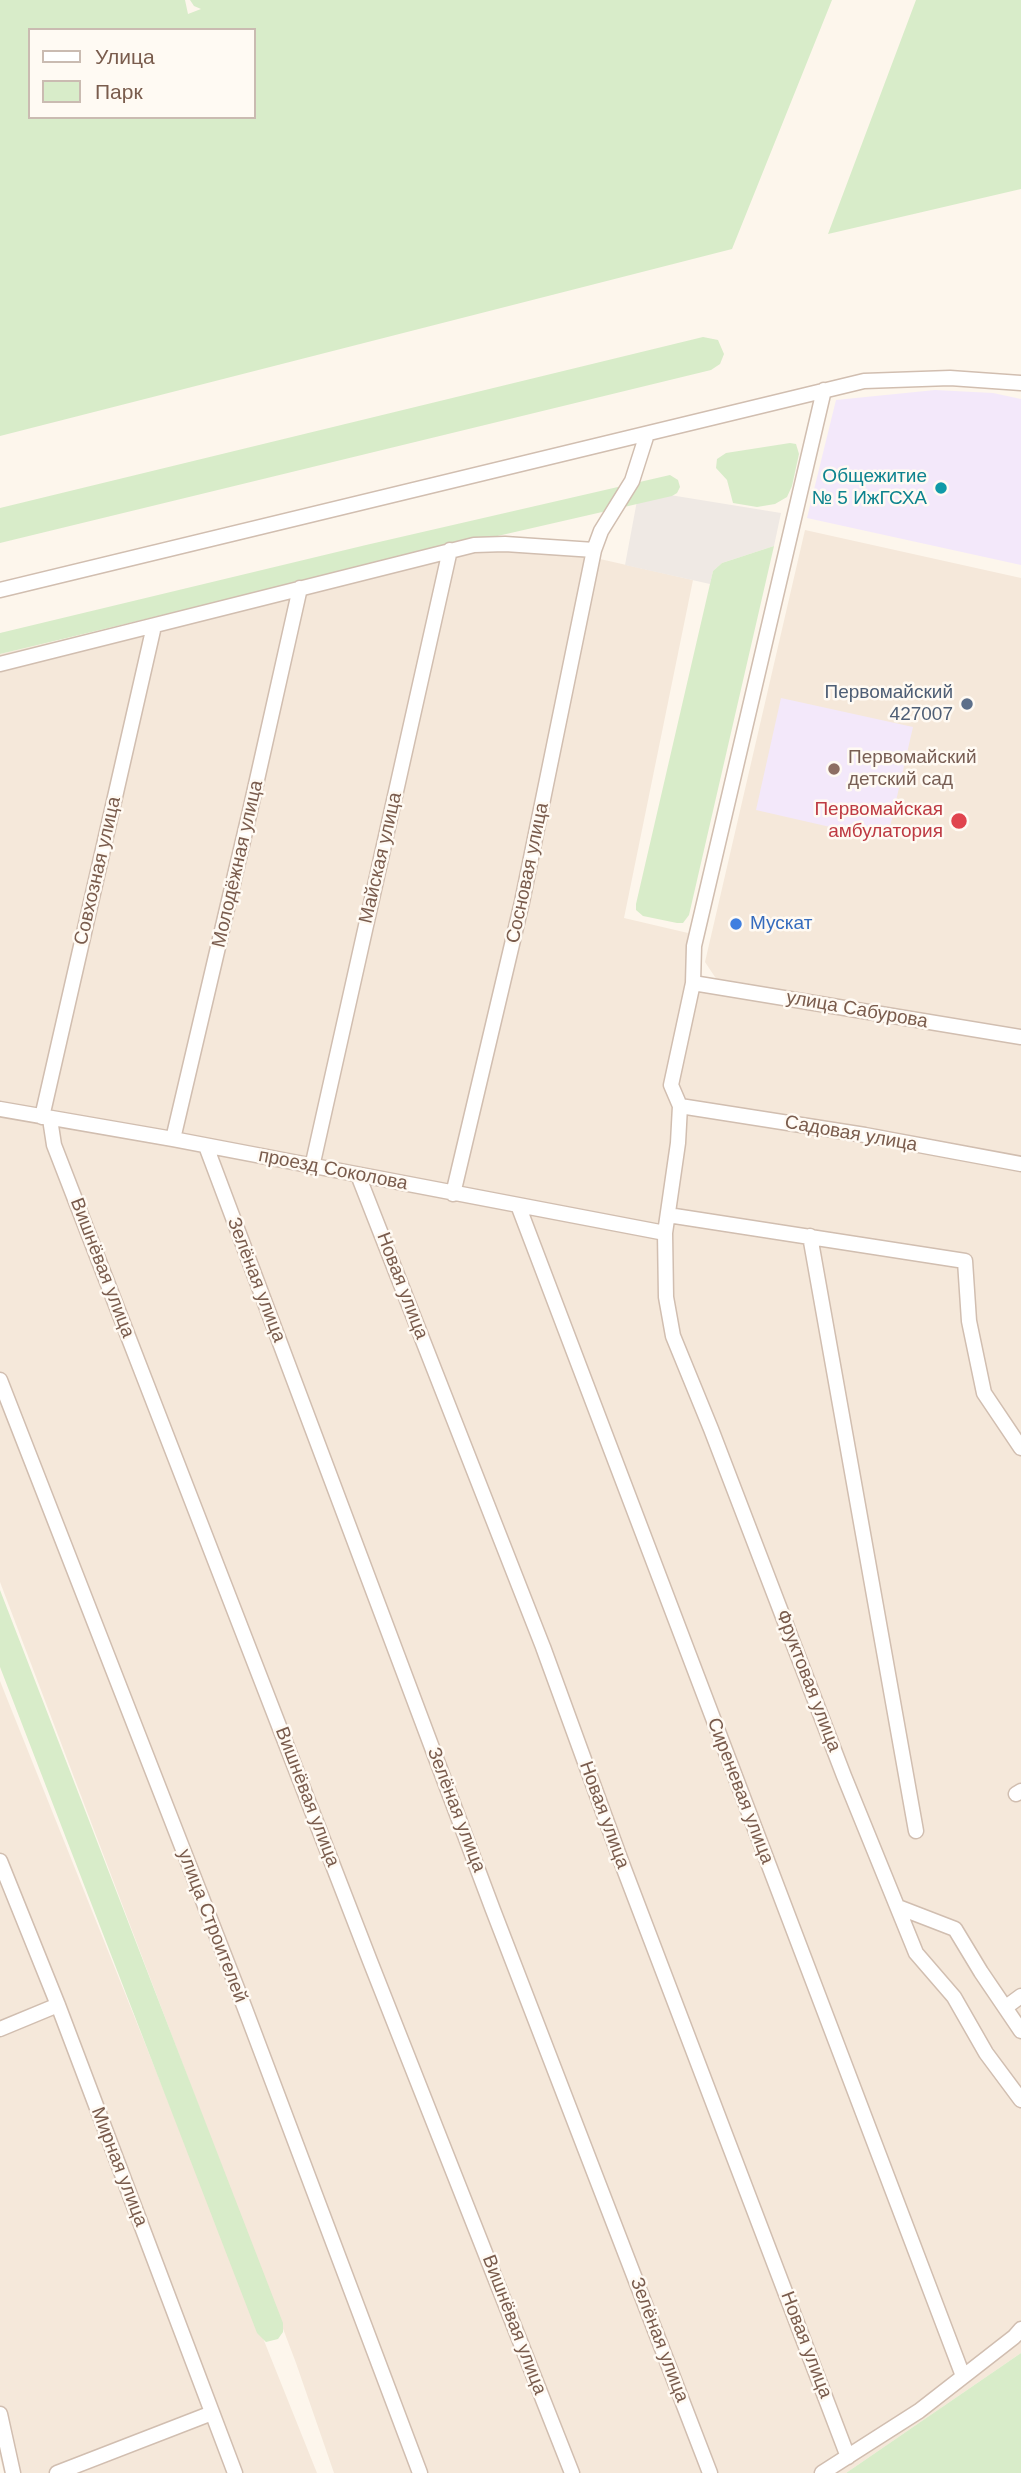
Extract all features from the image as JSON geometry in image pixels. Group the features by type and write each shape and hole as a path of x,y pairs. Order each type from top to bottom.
{"street":[{"path":"0,590 824,390 864,382 950,378 1020,381"},
{"name":"Фруктовая улица","path":"824,390 694,946 693,983 671,1085 680,1107 666,1233 666,1297 673,1336 844,1776 916,1953 954,1997 986,2053 1021,2100"},
{"path":"572,549 601,531 632,481 647,434"},
{"name":"Сосновая улица","path":"453,1194 525,890 594,550 601,531"},
{"path":"0,664 450,550 489,544 594,550"},
{"name":"Майская улица","path":"312,1167 450,550"},
{"name":"Молодёжная улица","path":"173,1139 300,587"},
{"name":"Совхозная улица","path":"46,1118 154,626"},
{"name":"улица Сабурова","path":"693,983 1021,1037"},
{"name":"Садовая улица","path":"680,1107 865,1135 1021,1164"},
{"name":"проезд Соколова","path":"0,1109 173,1139 666,1233"},
{"name":"Вишнёвая улица","path":"46,1118 54,1145 370,1961 572,2473"},
{"name":"Зелёная улица","path":"206,1146 493,1910 710,2473"},
{"name":"Новая улица","path":"358,1175 542,1647 848,2457"},
{"name":"Сиреневая улица","path":"518,1205 962,2376"},
{"path":"668,1214 965,1261 969,1321 984,1393 1021,1448"},
{"path":"810,1236 916,1831"},
{"name":"улица Строителей","path":"0,1380 244,2007 420,2473"},
{"name":"Мирная улица","path":"0,1861 58,2005 235,2473"},
{"path":"898,1907 955,1929 1021,2031"},
{"path":"1006,2007 1021,1996"},
{"path":"0,2029 58,2005"},
{"path":"822,2473 919,2411 1021,2329"},
{"path":"57,2473 212,2413"},
{"path":"0,2414 13,2473"}],"shaded area":[{"path":"935,390 993,393 1021,399 1021,565 807,518 836,400"},
{"path":"639,490 781,513 774,546 722,563 713,571 710,584 625,565"},
{"path":"805,530 1021,578 1021,1031 717,980 705,962"},
{"path":"498,536 693,580 624,918 688,933 685,988 1021,1044 1021,2353 846,2473 334,2473 296,2363 0,1582 0,654"},
{"name":"Первомайский детский сад","path":"781,698 913,727 887,840 756,810"},
{"path":"0,1681 317,2473 4,2473 0,2457"}],"green space":[{"path":"0,0 185,0 188,14 201,9 194,6 190,0 832,0 732,249 0,436"},
{"path":"916,0 1021,0 1021,189 828,234"},
{"path":"703,337 718,340 724,354 720,364 711,370 0,543 0,508"},
{"path":"796,444 799,454 787,497 775,504 757,507 733,503 727,480 716,468 717,459 726,453"},
{"path":"670,475 678,480 680,487 672,496 0,654 0,633"},
{"path":"774,546 689,915 683,923 643,916 636,910 636,904 713,571 722,563"},
{"path":"0,1590 283,2323 283,2332 278,2339 266,2342 257,2333 0,1667"},
{"path":"1021,2353 1021,2473 846,2473"}],"place":[{"name":"Общежитие № 5 ИжГСХА","path":"941,488"},
{"name":"Первомайский 427007","path":"967,704"},
{"name":"Первомайский детский сад","path":"834,769"},
{"name":"Первомайская амбулатория","path":"959,821"},
{"name":"Мускат","path":"736,924"}]}
